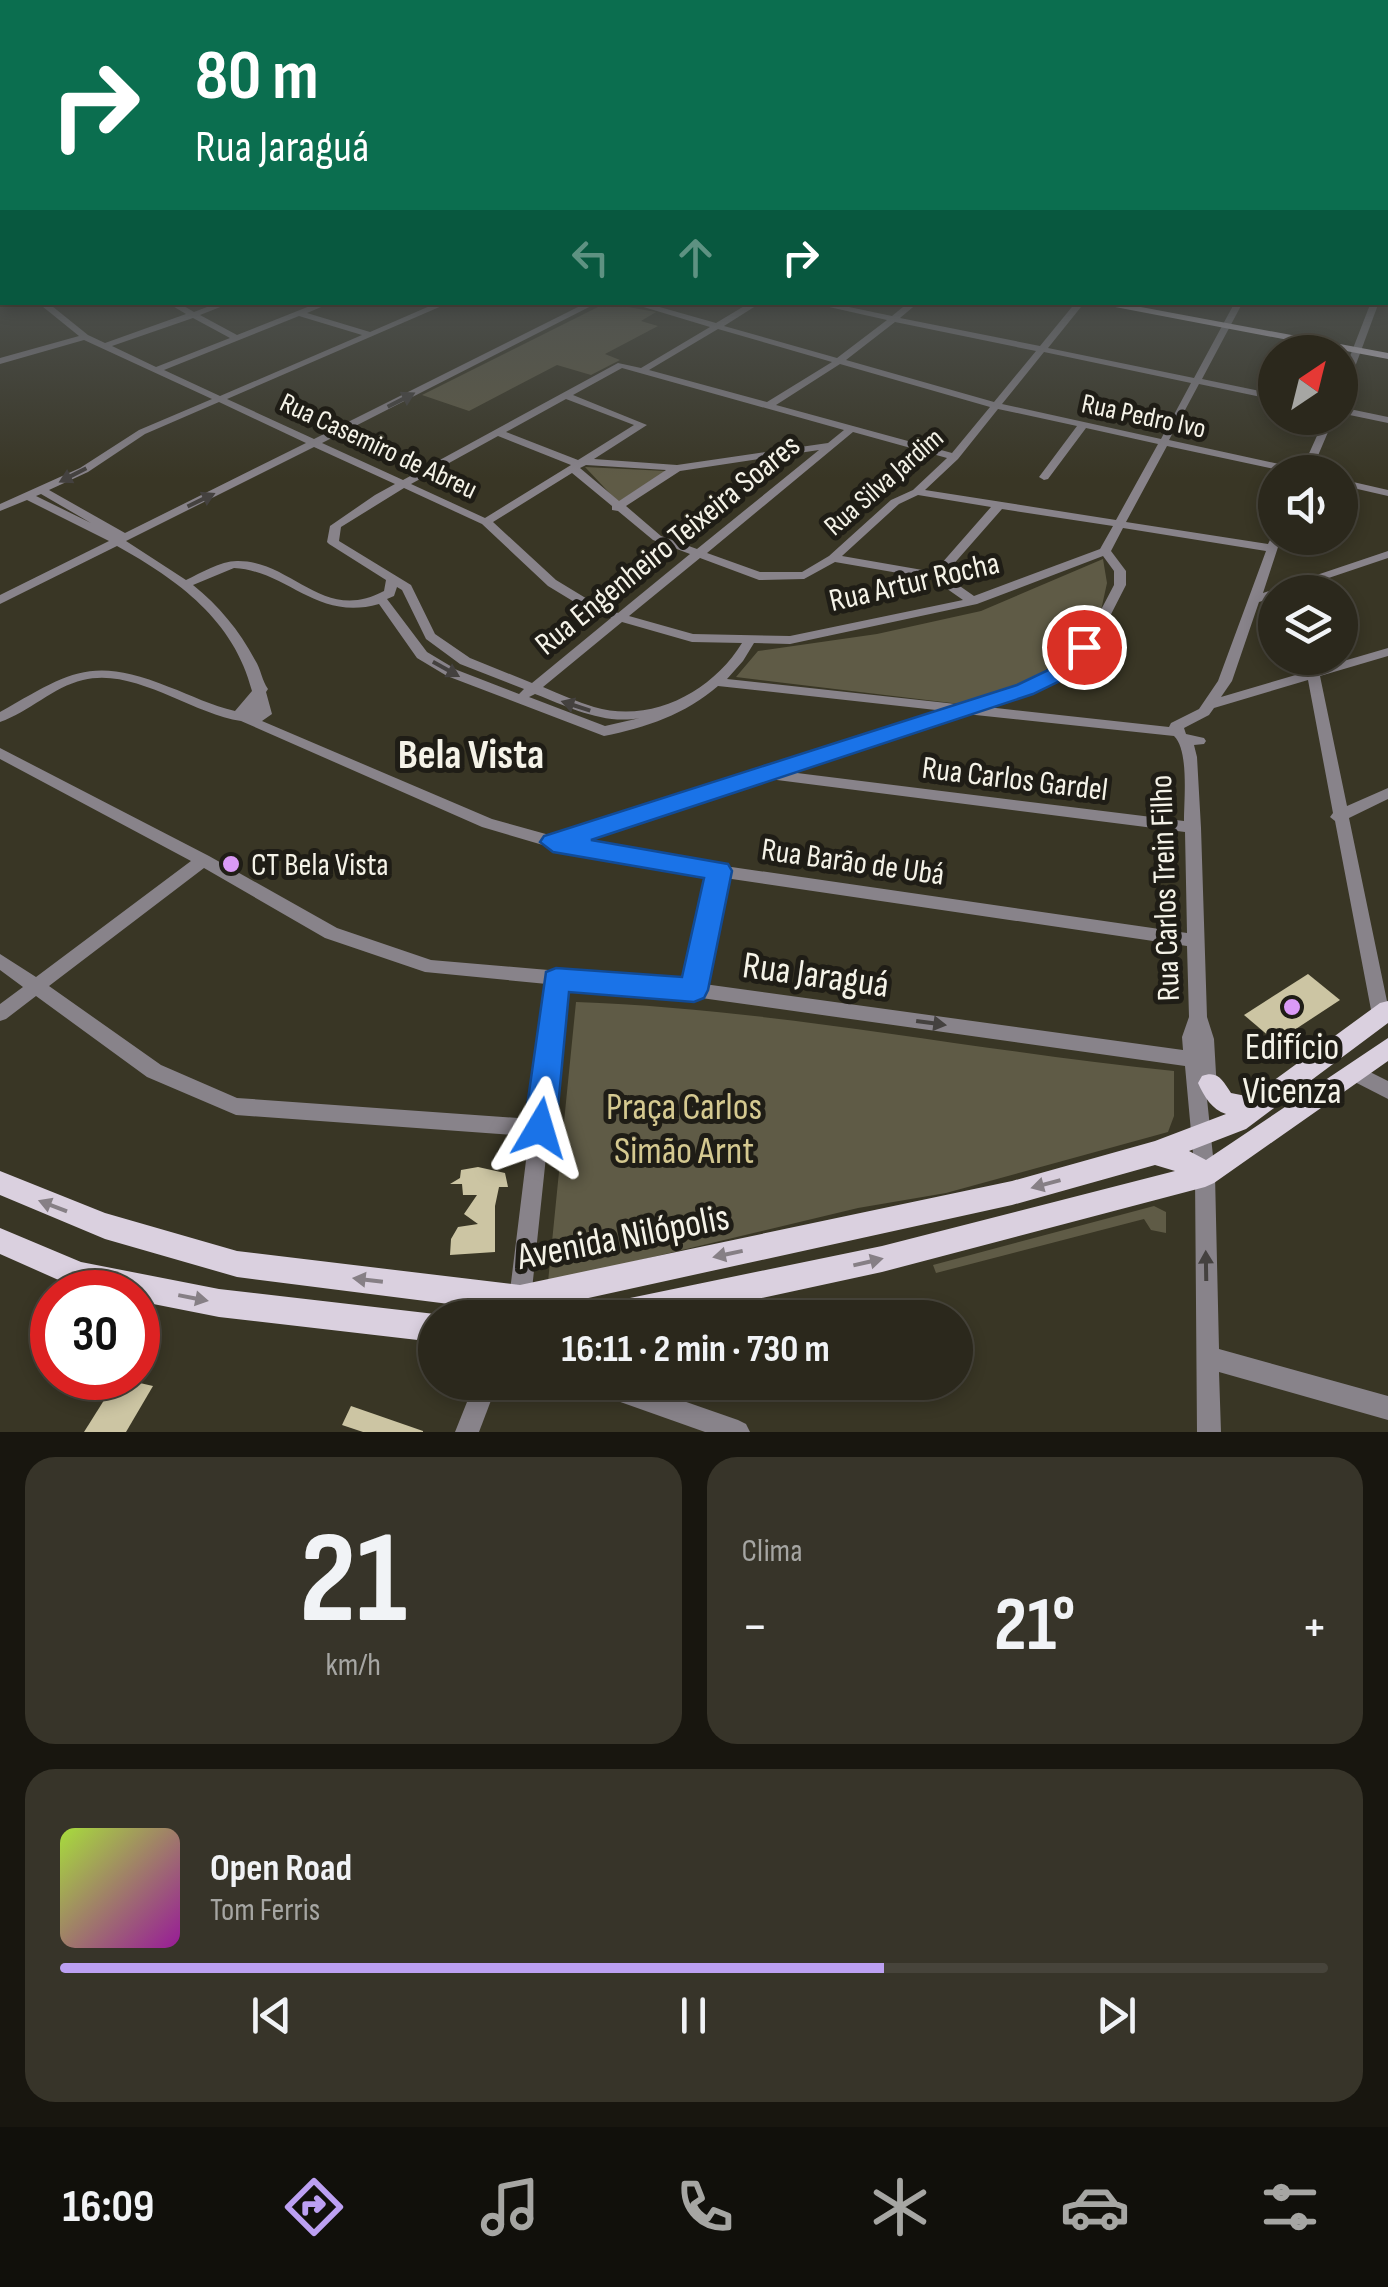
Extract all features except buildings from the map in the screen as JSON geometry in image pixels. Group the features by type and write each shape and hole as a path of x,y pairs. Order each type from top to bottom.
{"main road":[{"path":"1358,351 1388,356"},
{"name":"Avenida Nilópolis","path":"551,1300 1012,1192 1202,1137 1254,1108 1383,1002"},
{"path":"687,1300 882,1259 1205,1175 1369,1078 1388,1048"},
{"path":"1210,1083 1224,1102 1254,1108"},
{"path":"1155,1153 1191,1163 1205,1175"},
{"name":"Avenida Nilópolis","path":"0,1183 105,1226 238,1264 466,1300"},
{"path":"0,1241 81,1276 219,1303 418,1326"}],"street":[{"path":"0,361 52,345"},
{"name":"Rua Casemiro de Abreu","path":"107,345 486,522 552,583 618,617 692,638 749,640"},
{"path":"158,370 223,345"},
{"path":"0,508 42,490 142,432 350,345"},
{"path":"0,600 510,345"},
{"path":"644,370 690,345"},
{"name":"Rua Pedro Ivo","path":"781,345 997,406 1258,462"},
{"path":"769,405 861,345"},
{"path":"1018,345 1258,394"},
{"name":"Rua Silva Jardim","path":"580,465 616,508 646,533 759,576 786,579 832,558 895,502 917,492 954,456 1048,345"},
{"path":"553,842 771,775 1025,690 1068,668 1099,626 1120,585 1120,571 1105,551 1217,345"},
{"path":"1358,351 1360,345"},
{"path":"672,708 626,716 594,712 465,661 438,644 418,601 392,577 348,556 332,542 336,526 350,513 622,365 954,456"},
{"path":"486,522 642,425 564,396"},
{"path":"1358,414 1388,420"},
{"path":"1044,476 1083,425"},
{"name":"Rua Engenheiro Teixeira Soares","path":"518,701 851,429"},
{"path":"496,432 580,465 676,468 834,446"},
{"path":"616,508 676,468"},
{"path":"1358,486 1388,493"},
{"path":"42,490 188,583 231,624 253,707 284,736"},
{"path":"917,492 1258,540"},
{"path":"28,496 120,542"},
{"path":"43,504 56,498"},
{"path":"937,576 1000,504"},
{"name":"Rua Artur Rocha","path":"749,640 790,640 973,601 1105,551"},
{"path":"1326,575 1388,554"},
{"name":"Rua Carlos Trein Filho","path":"1202,1137 1210,1083 1198,1018 1190,757 1196,721 1253,600 1268,555"},
{"path":"832,558 937,576 973,601"},
{"path":"188,583 234,564 250,565 343,607 382,600 390,593 392,577"},
{"path":"1263,568 1271,575"},
{"path":"1253,600 1258,598"},
{"path":"382,600 422,655 452,673 604,732 629,728 714,682 741,659 749,640"},
{"path":"714,682 961,711 1152,728 1196,721 1242,694 1314,677 1388,652"},
{"name":"Rua Barão de Ubá","path":"0,718 72,678 98,671 138,677 213,711 253,707 284,736 487,823 553,842 718,871 1195,941"},
{"path":"1314,677 1338,816 1383,1002"},
{"name":"Rua Jaraguá","path":"0,753 331,933 431,967 694,990 1192,1059"},
{"name":"Rua Carlos Gardel","path":"771,775 1193,828"},
{"path":"1338,816 1388,793"},
{"path":"0,1014 203,860"},
{"path":"694,990 718,871"},
{"path":"0,961 154,1071 236,1106 540,1128"},
{"path":"518,1300 556,980"},
{"name":"Rua Carlos Trein Filho","path":"1198,1018 1191,1037 1205,1175 1209,1432"},
{"path":"1207,1358 1388,1408"},
{"path":"467,1432 480,1400"},
{"path":"646,1400 738,1432"}],"green space":[{"path":"522,345 622,345 605,354 620,360 591,375 557,365 469,411 422,395"},
{"path":"585,467 666,471 618,502"},
{"path":"1103,559 1107,583 1098,624 1024,689 960,704 736,677 758,651 877,634 981,611"},
{"name":"Praça Carlos Simão Arnt","path":"576,1002 726,1013 1174,1071 1174,1116 1168,1132 946,1193 858,1208 548,1282"},
{"path":"1154,1206 1166,1212 1166,1233 1151,1230 1144,1219 936,1273 933,1265"}],"place":[{"name":"CT Bela Vista","path":"231,864"},
{"name":"Edifício Vicenza","path":"1292,1007"}],"district":[{"name":"Bela Vista","path":"471,753"}],"route":[{"path":"540,1128 556,980 694,990 718,871 553,842 771,775 1025,690 1068,668 1084,647"}]}
